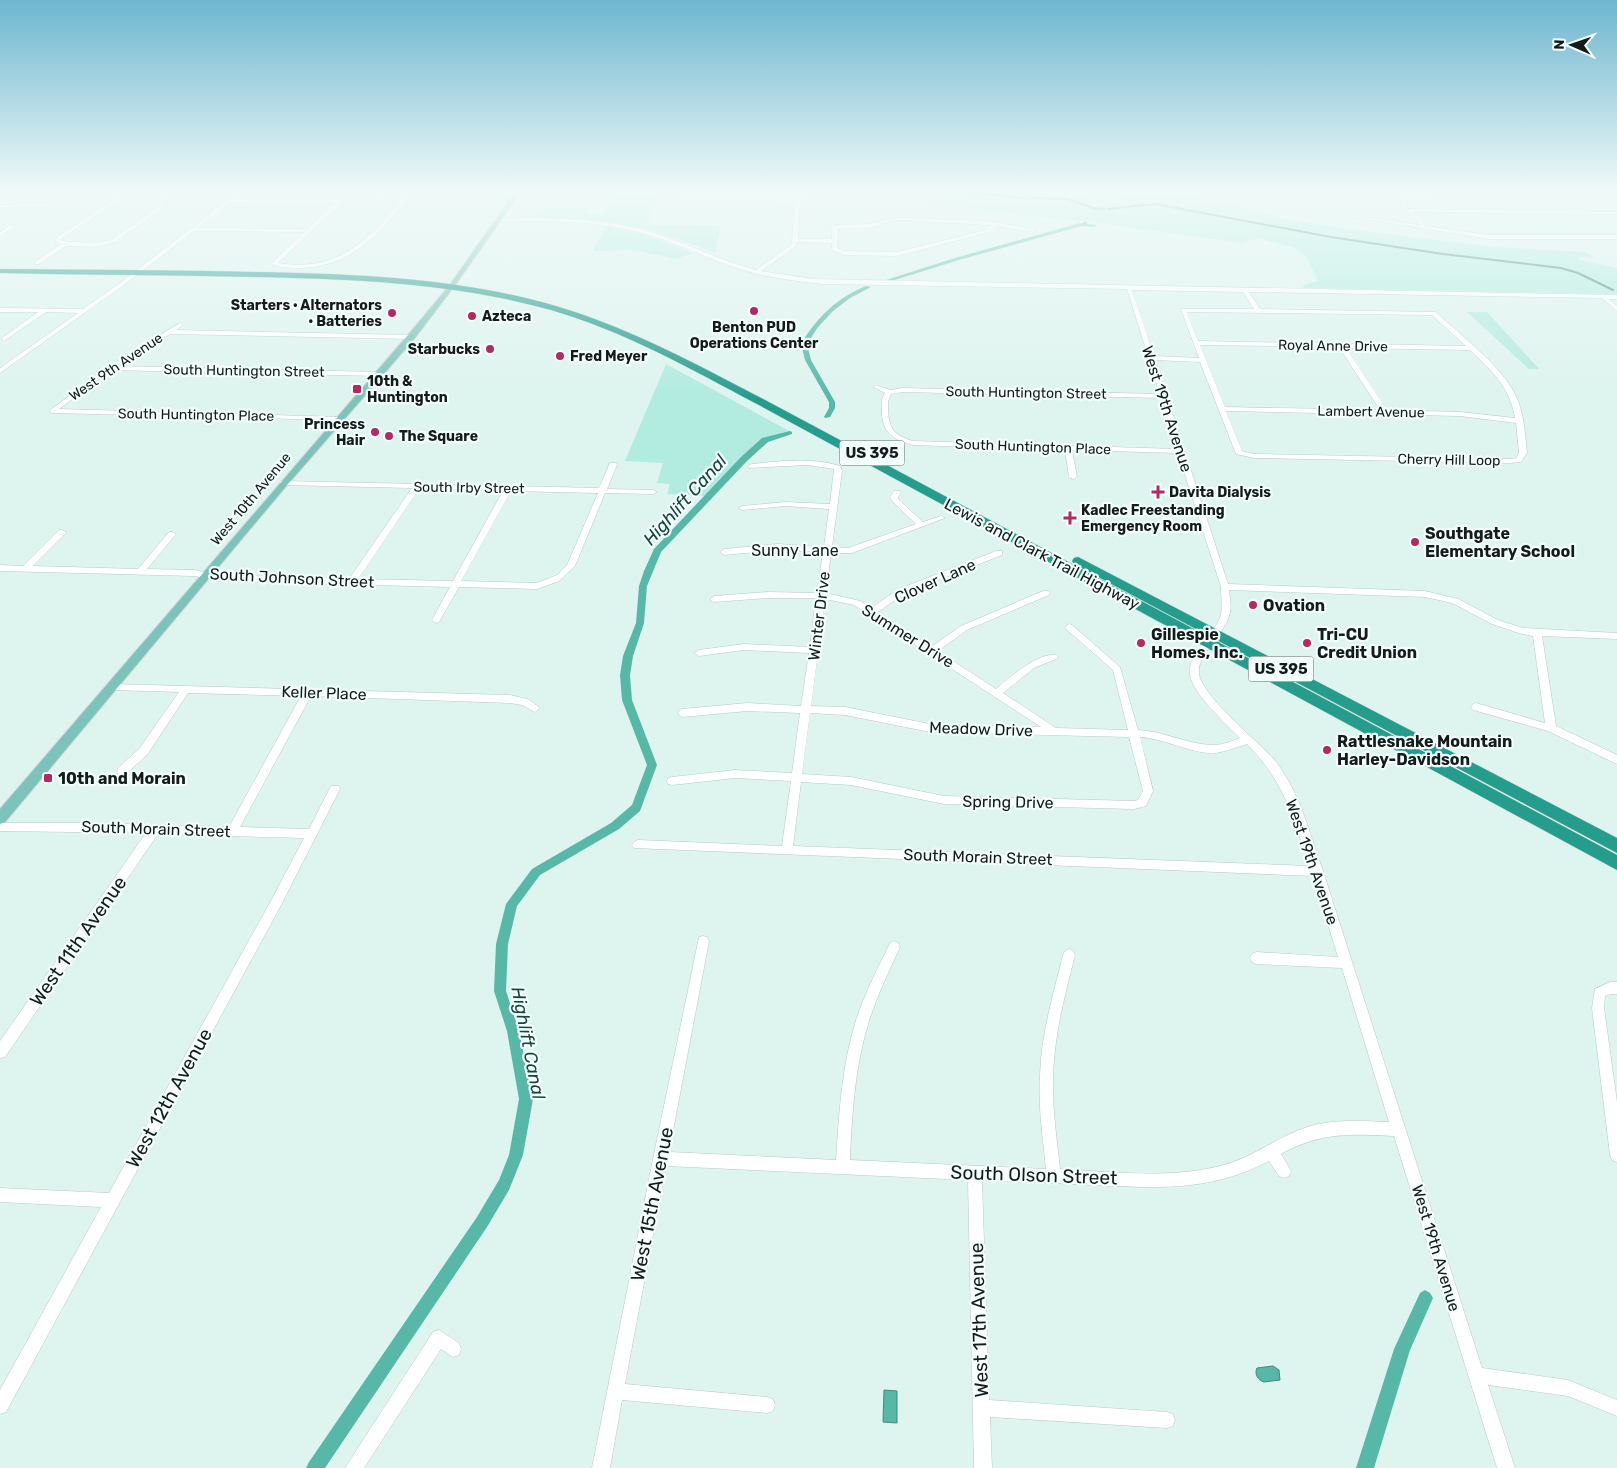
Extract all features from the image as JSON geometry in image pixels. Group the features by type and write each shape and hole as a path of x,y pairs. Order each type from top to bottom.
{"highway":[{"name":"US 395","path":"0,267 354,277 452,285"},
{"name":"US 395","path":"0,271 139,271"},
{"name":"Lewis and Clark Trail Highway","path":"452,285 555,308 604,325 655,346 1212,639 1617,846"},
{"name":"Lewis and Clark Trail Highway","path":"1212,639 1617,863"}],"main road":[{"name":"West 10th Avenue","path":"0,818 284,483 411,337 470,261"}],"street":[{"path":"38,263 42,261"},
{"path":"0,371 153,261"},
{"path":"278,261 274,264 306,266 326,261"},
{"path":"722,261 756,272 797,280 840,283 1617,296"},
{"path":"756,272 773,261"},
{"name":"West 19th Avenue","path":"1129,288 1225,587 1226,611 1212,639 1196,664 1195,678 1207,697 1249,740 1282,779 1291,796 1317,871 1506,1468"},
{"path":"1245,290 1258,310"},
{"path":"1603,296 1617,309"},
{"path":"0,310 84,311"},
{"name":"Cherry Hill Loop","path":"1183,310 1258,310 1434,314 1510,390 1519,421 1523,453 1518,460 1512,461 1254,456 1239,452 1183,310"},
{"path":"4,339 44,311"},
{"name":"West 9th Avenue","path":"52,411 110,368 180,325"},
{"path":"168,332 411,337"},
{"name":"Royal Anne Drive","path":"1196,343 1470,348"},
{"path":"1342,347 1385,412"},
{"path":"1151,358 1203,360"},
{"name":"South Huntington Street","path":"110,368 379,374"},
{"path":"876,387 889,392"},
{"name":"South Huntington Street","path":"889,392 903,390 1163,396"},
{"name":"South Huntington Place","path":"889,392 884,398 885,420 888,431 904,441 1180,451"},
{"name":"Lambert Avenue","path":"1222,409 1468,414 1519,421"},
{"name":"South Huntington Place","path":"52,411 341,418"},
{"path":"1068,448 1073,477"},
{"name":"Winter Drive","path":"752,466 790,463 829,465 837,468 838,471 787,849"},
{"path":"603,491 613,466"},
{"name":"South Irby Street","path":"284,483 653,492"},
{"path":"351,582 417,486"},
{"path":"436,620 508,489"},
{"name":"South Johnson Street","path":"0,568 142,571 206,575 218,578 537,586 554,582 564,575 570,566 603,491"},
{"path":"897,493 894,497 896,502 922,525"},
{"path":"742,508 785,504 833,507"},
{"name":"Sunny Lane","path":"724,552 777,547 849,551 941,518"},
{"path":"26,568 62,532"},
{"path":"142,571 172,534"},
{"name":"Clover Lane","path":"872,612 902,591 999,554"},
{"path":"1225,587 1425,594 1454,601 1510,628 1537,633 1617,636"},
{"path":"932,651 964,628 1046,593"},
{"name":"Summer Drive","path":"714,599 769,594 847,600 872,612 1054,731"},
{"name":"Spring Drive","path":"672,781 736,774 862,782 944,800 1134,805 1142,803 1148,791 1117,669 1069,627"},
{"path":"1537,633 1551,728"},
{"path":"699,653 744,647 814,650"},
{"path":"997,693 1031,666 1053,657"},
{"name":"Keller Place","path":"112,687 510,699 525,702 535,708"},
{"path":"122,771 143,752 186,689"},
{"path":"232,832 308,693"},
{"name":"Meadow Drive","path":"682,713 747,707 844,711 930,728 1134,732 1157,735 1193,746 1215,749 1249,740"},
{"path":"1476,707 1551,728 1617,760"},
{"name":"West 12th Avenue","path":"0,1406 276,903 334,789"},
{"name":"South Morain Street","path":"0,827 311,834"},
{"name":"West 11th Avenue","path":"0,1052 155,829"},
{"name":"South Morain Street","path":"638,845 787,849 1317,871"},
{"name":"West 15th Avenue","path":"600,1468 703,941"},
{"path":"843,1167 847,1096 860,1028 894,947"},
{"path":"1054,1175 1047,1100 1047,1066 1054,1015 1070,955"},
{"path":"1256,958 1346,962"},
{"path":"1617,988 1610,988 1599,992 1598,1008 1617,1155"},
{"name":"South Olson Street","path":"660,1159 1164,1181 1194,1179 1237,1168 1299,1138 1318,1132 1356,1127 1399,1129"},
{"path":"1272,1151 1284,1171"},
{"name":"West 17th Avenue","path":"975,1173 983,1468"},
{"path":"0,1195 114,1200"},
{"path":"354,1468 439,1338 453,1348"},
{"path":"1476,1375 1568,1388 1617,1408"},
{"path":"616,1391 767,1405"},
{"path":"981,1408 1167,1420"}],"shaded area":[{"path":"1308,261 1581,261 1617,268 1617,294 1302,288 1307,284 1318,281"},
{"path":"1467,312 1487,312 1539,369 1529,369"},
{"path":"666,364 791,432 764,439 754,445 706,496 667,494 670,484 657,483 663,463 625,461"},
{"path":"1273,1366 1279,1370 1280,1380 1264,1382 1256,1375 1257,1368"},
{"path":"884,1390 897,1391 897,1423 883,1422"}],"waterway":[{"name":"Highlift Canal","path":"886,281 952,261"},
{"path":"1498,261 1561,268 1578,273 1613,290"},
{"name":"Highlift Canal","path":"827,417 832,408 832,402 808,360 804,344 823,317 839,303 868,287"},
{"name":"Highlift Canal","path":"315,1468 482,1222 504,1185 516,1155 526,1099 513,1031 500,991 502,944 512,904 536,872 615,826 636,808 652,765 627,700 625,675 628,656 640,623 643,586 657,551 744,459 765,440 790,433"},
{"path":"1365,1468 1402,1349 1425,1298"}],"place":[{"name":"Benton PUD Operations Center","path":"754,311"},
{"name":"Starters · Alternators · Batteries","path":"392,313"},
{"name":"Azteca","path":"472,316"},
{"name":"Starbucks","path":"490,349"},
{"name":"Fred Meyer","path":"560,356"},
{"name":"10th & Huntington","path":"357,389"},
{"name":"Princess Hair","path":"375,432"},
{"name":"The Square","path":"389,436"},
{"name":"Davita Dialysis","path":"1158,492"},
{"name":"Kadlec Freestanding Emergency Room","path":"1070,518"},
{"name":"Southgate Elementary School","path":"1415,542"},
{"name":"Ovation","path":"1253,605"},
{"name":"Gillespie Homes, Inc.","path":"1141,643"},
{"name":"Tri-CU Credit Union","path":"1307,643"},
{"name":"Rattlesnake Mountain Harley-Davidson","path":"1327,750"},
{"name":"10th and Morain","path":"48,778"}]}
